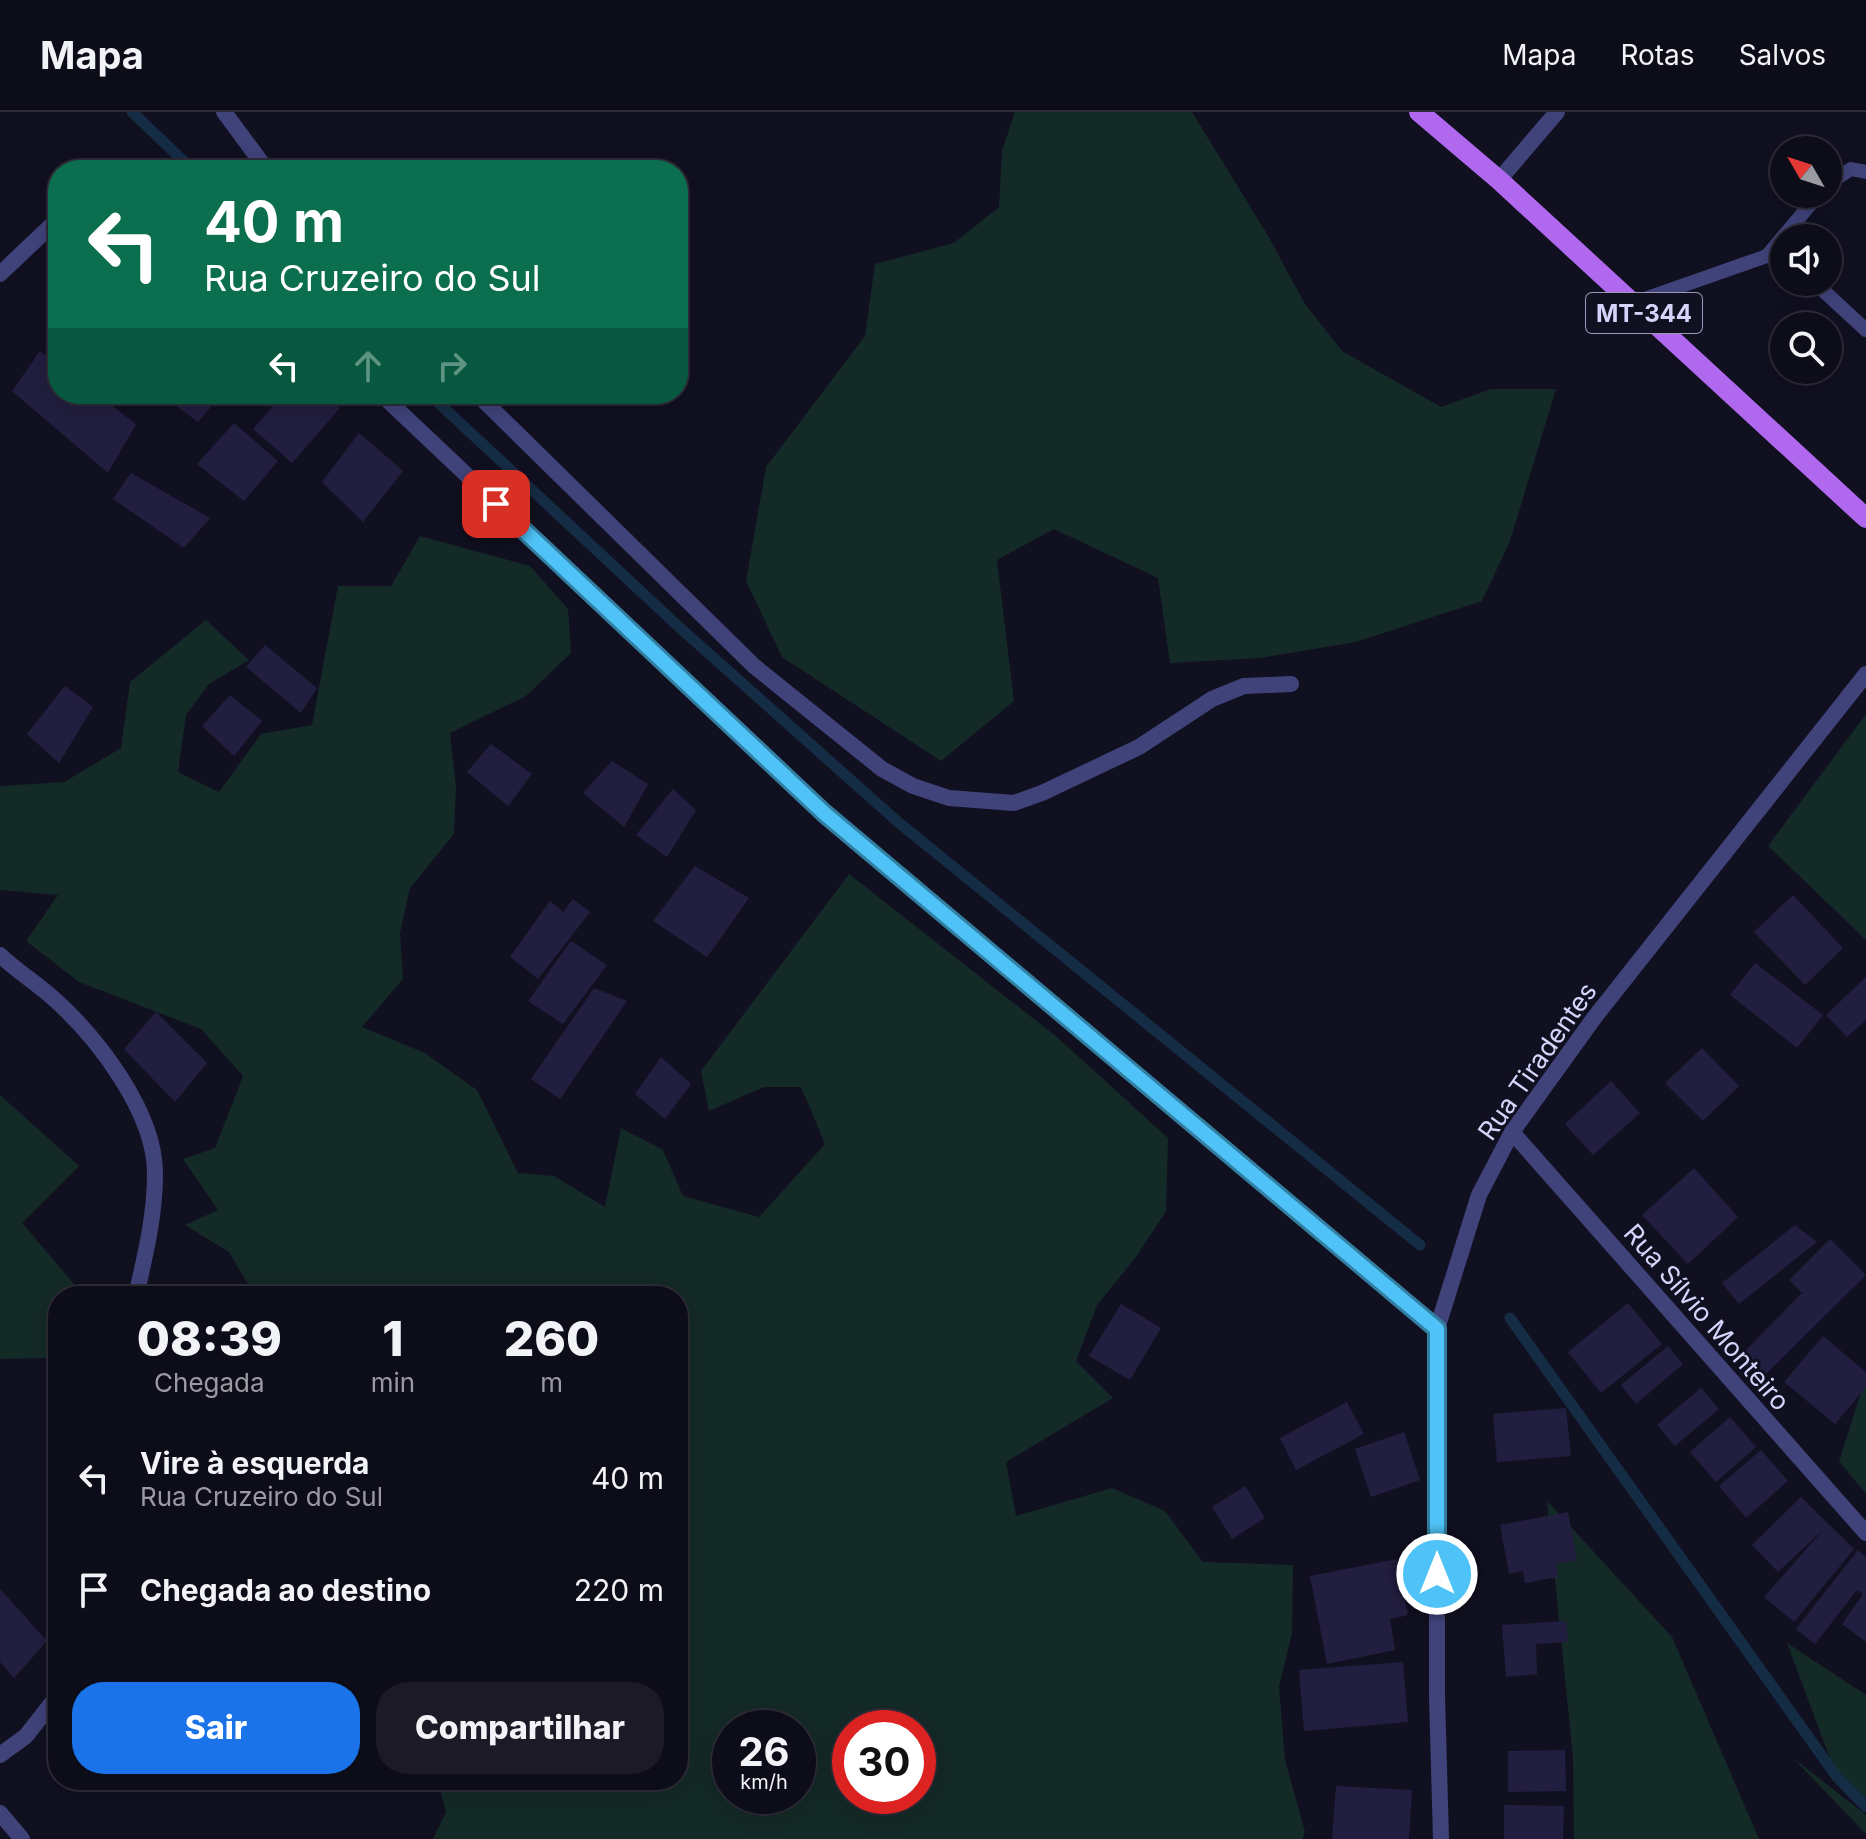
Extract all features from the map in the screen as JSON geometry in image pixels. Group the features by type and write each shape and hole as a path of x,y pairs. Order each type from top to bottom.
{"main road":[{"name":"MT-344","path":"1419,112 1499,180 1866,518"}],"street":[{"path":"224,112 260,160"},
{"path":"1499,180 1557,112"},
{"path":"0,274 48,228"},
{"path":"392,404 824,813 1437,1329"},
{"path":"487,404 754,666 882,769 913,786 949,798 1014,803 1139,747 1212,699 1244,686 1291,684"},
{"name":"Rua Tiradentes","path":"1441,1839 1437,1696 1437,1329 1479,1195 1512,1132 1594,1018 1866,674"},
{"path":"0,955 54,999 86,1034 118,1073 141,1112 152,1142 155,1173 138,1286"},
{"name":"Rua Sílvio Monteiro","path":"1512,1132 1866,1533"},
{"path":"0,1755 26,1736 48,1708"},
{"path":"0,1813 22,1839"}],"lane":[{"path":"1842,175 1851,169 1866,172"},
{"path":"1767,256 1807,208"},
{"path":"1633,303 1770,256"},
{"path":"1829,296 1866,330"}],"green space":[{"path":"1015,112 1192,112 1267,234 1305,304 1342,351 1441,407 1491,389 1556,389 1510,541 1482,601 1356,642 1260,658 1170,663 1158,578 1054,529 997,560 1014,701 941,761 782,657 746,581 766,467 865,336 875,264 954,243 999,207 1002,151"},
{"path":"420,536 530,566 568,609 571,653 526,696 450,733 456,786 454,834 410,888 400,933 403,979 362,1027 425,1053 477,1090 518,1173 554,1176 605,1207 621,1128 663,1150 683,1196 759,1217 825,1144 801,1087 764,1087 709,1111 701,1071 849,874 1057,1037 1168,1138 1166,1211 1136,1257 1097,1305 1076,1361 1113,1398 1006,1462 1016,1516 1112,1488 1165,1511 1203,1562 1293,1565 1292,1633 1279,1687 1285,1760 1305,1832 1302,1839 433,1839 446,1812 440,1790 688,1790 688,1286 249,1286 229,1252 185,1225 218,1210 183,1159 215,1148 243,1076 201,1029 79,982 26,941 58,895 0,890 0,786 64,782 121,748 130,682 206,620 249,660 209,684 186,715 178,772 219,792 261,734 312,725 338,586 391,586"},
{"path":"1866,714 1866,940 1768,846"},
{"path":"0,1095 79,1166 22,1223 76,1286 48,1286 48,1358 0,1359"},
{"path":"1866,1377 1866,1494 1839,1461"},
{"path":"1547,1501 1672,1637 1759,1839 1574,1839 1573,1757"},
{"path":"1787,1643 1866,1695 1866,1801 1837,1777"},
{"path":"1792,1757 1866,1815 1866,1834"}],"building":[{"path":"40,351 48,357 48,404 110,404 136,424 108,473 12,391"},
{"path":"174,404 213,404 198,422"},
{"path":"274,404 335,404 340,408 292,463 253,429"},
{"path":"234,423 278,461 244,501 197,464"},
{"path":"359,433 403,471 363,522 322,482"},
{"path":"131,473 210,518 184,548 113,499"},
{"path":"265,645 317,688 301,713 246,667"},
{"path":"65,686 93,707 59,763 27,734"},
{"path":"230,695 262,721 234,756 202,726"},
{"path":"491,744 532,774 508,806 467,772"},
{"path":"612,761 648,784 624,827 583,793"},
{"path":"673,789 696,810 667,857 636,835"},
{"path":"695,866 749,898 707,957 653,921"},
{"path":"1793,895 1843,948 1805,985 1754,932"},
{"path":"573,899 590,912 538,979 510,957 550,901 563,912"},
{"path":"571,941 607,965 563,1024 528,1001"},
{"path":"1755,963 1823,1015 1797,1048 1730,995"},
{"path":"1866,977 1866,1020 1847,1037 1826,1015"},
{"path":"594,988 627,1001 560,1099 531,1079"},
{"path":"156,1012 207,1063 175,1102 124,1049"},
{"path":"1702,1048 1739,1086 1703,1121 1665,1083"},
{"path":"661,1057 691,1084 665,1119 635,1094"},
{"path":"1611,1081 1640,1113 1593,1155 1565,1124"},
{"path":"1694,1168 1738,1217 1688,1264 1642,1215"},
{"path":"1795,1225 1817,1242 1739,1304 1722,1283"},
{"path":"1830,1239 1866,1275 1764,1376 1742,1354 1802,1293 1789,1280"},
{"path":"1628,1303 1662,1344 1601,1393 1568,1352"},
{"path":"1121,1304 1161,1328 1130,1380 1089,1356"},
{"path":"1823,1336 1866,1372 1866,1387 1835,1424 1784,1382"},
{"path":"1668,1346 1683,1364 1636,1404 1621,1385"},
{"path":"1701,1388 1719,1409 1675,1446 1657,1425"},
{"path":"1347,1402 1364,1434 1296,1470 1280,1438"},
{"path":"1566,1408 1571,1456 1497,1462 1493,1414"},
{"path":"1730,1417 1756,1447 1716,1482 1690,1452"},
{"path":"1404,1432 1420,1480 1371,1497 1355,1449"},
{"path":"1761,1450 1788,1481 1746,1518 1719,1486"},
{"path":"1245,1486 1265,1518 1232,1539 1212,1507"},
{"path":"1801,1497 1854,1549 1794,1622 1764,1597 1824,1529 1778,1572 1752,1545"},
{"path":"1568,1512 1577,1560 1556,1564 1558,1577 1525,1583 1523,1571 1509,1574 1500,1525"},
{"path":"1858,1550 1866,1557 1866,1642 1842,1624 1863,1594 1857,1590 1815,1644 1796,1629"},
{"path":"1397,1559 1408,1615 1390,1619 1395,1650 1327,1664 1310,1576"},
{"path":"0,1589 47,1641 14,1678 0,1662"},
{"path":"1566,1621 1568,1642 1536,1644 1537,1674 1506,1677 1502,1625"},
{"path":"1403,1662 1408,1722 1304,1731 1299,1670"},
{"path":"1565,1750 1566,1791 1508,1792 1508,1751"},
{"path":"1336,1786 1412,1790 1409,1839 1332,1839"},
{"path":"1504,1805 1564,1806 1563,1839 1504,1839"}],"waterway":[{"path":"132,112 182,160"},
{"path":"440,404 679,627 898,822 1420,1245"},
{"path":"1510,1318 1837,1777 1866,1807"}],"route":[{"path":"496,504 824,813 1437,1329 1437,1574"}]}
